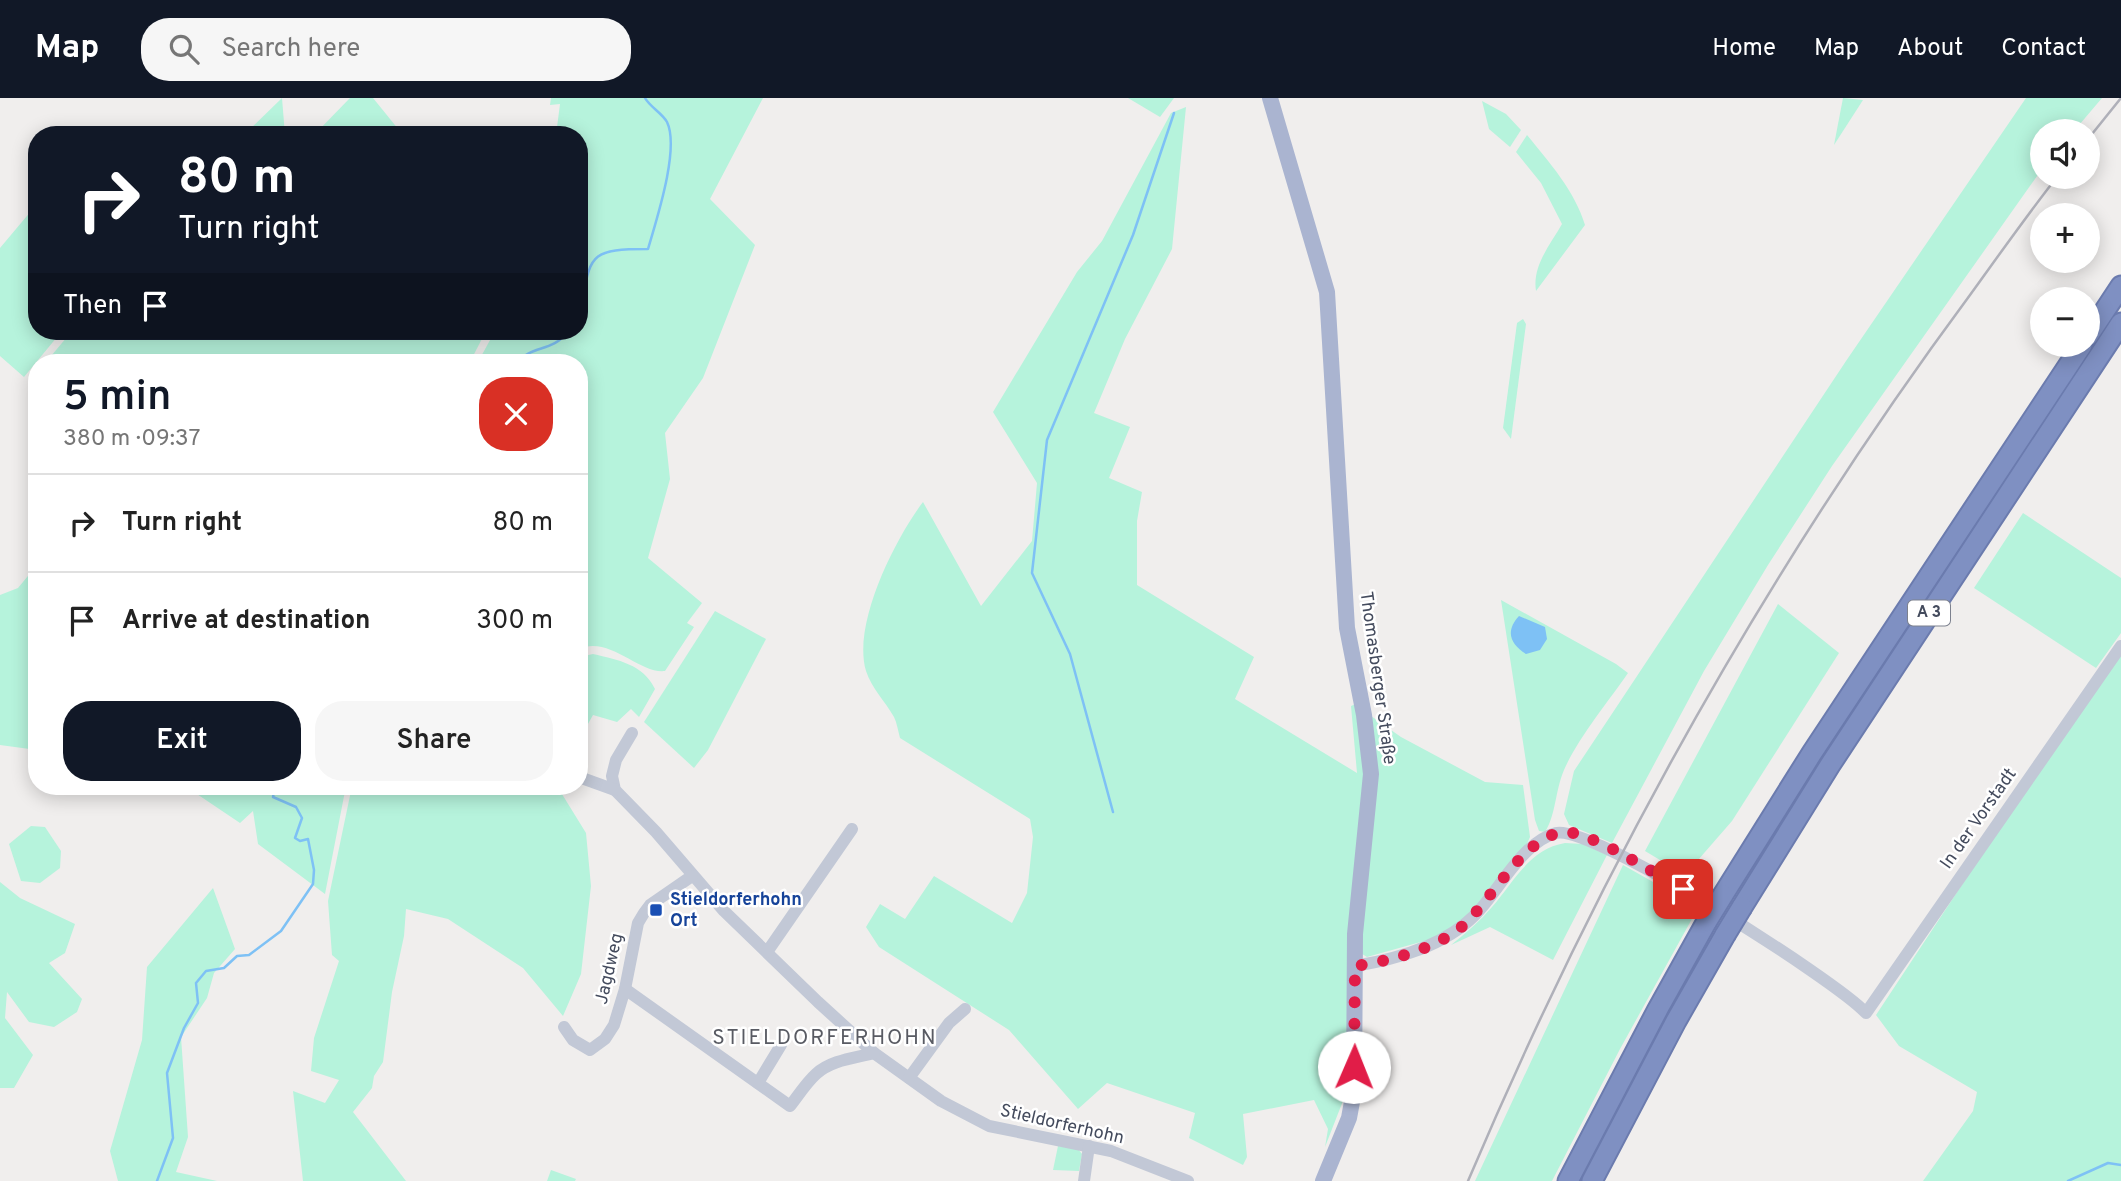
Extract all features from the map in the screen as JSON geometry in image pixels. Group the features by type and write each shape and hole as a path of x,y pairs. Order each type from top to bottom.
{"highway":[{"path":"2100,318 2121,286"},
{"name":"A 3","path":"1592,1181 1676,1021 1742,907 1830,765 2121,323"},
{"name":"A 3","path":"1568,1181 1707,921 1812,753 2074,357"}],"main road":[{"name":"Thomasberger Straße","path":"1270,98 1327,292 1347,628 1364,715 1371,774 1359,885 1353,1090 1349,1118 1323,1181"}],"street":[{"name":"In der Vorstadt","path":"1355,966 1436,944 1457,931 1476,914 1536,843 1557,832 1574,833 1607,847 1703,900 1828,982 1866,1013 2121,646"},
{"path":"615,790 612,776 616,760 632,733"},
{"path":"588,780 615,790"},
{"name":"Stieldorferhohn","path":"615,790 766,953 874,1053 909,1079 942,1101 989,1126 1111,1151 1188,1181"},
{"path":"766,953 852,829"},
{"name":"Jagdweg","path":"564,1027 573,1040 590,1050 605,1039 614,1025 625,989 638,923 650,905 692,876"},
{"path":"625,989 790,1106 816,1074 834,1063 874,1053"},
{"path":"909,1079 949,1023 965,1009"},
{"path":"758,1083 781,1045"},
{"path":"1084,1181 1089,1146"}],"green space":[{"path":"282,98 284,126 253,126"},
{"path":"350,98 373,98 396,126 323,126"},
{"path":"551,98 763,98 710,199 755,245 703,378 665,433 670,479 648,558 702,603 687,623 694,627 665,671 645,667 601,647 588,647 588,354 482,354 490,340 588,340 588,126 557,126 560,104 550,105"},
{"path":"1128,98 1174,98 1160,117"},
{"path":"1843,98 1863,100 1834,145"},
{"path":"2026,98 2102,98 2084,119 2030,119 2030,186 1832,466 1768,565 1704,671 1612,843 1569,825 1564,814 1574,771 1846,361"},
{"path":"1482,101 1506,114 1521,130 1510,147 1489,129"},
{"path":"1186,107 1172,249 1125,339 1094,413 1130,427 1109,478 1142,492 1137,521 1137,585 1254,657 1235,699 1357,773 1351,706 1358,703 1366,758 1348,1088 1325,1147 1328,1129 1314,1100 1243,1114 1247,1157 1243,1165 1189,1138 1195,1113 1107,1083 1078,1109 1009,1030 879,947 866,927 880,904 905,919 934,876 1012,923 1027,893 1033,837 1030,819 900,738 894,717 866,671 863,652 865,630 870,607 889,559 923,502 981,606 1032,541 1037,483 993,412 1077,272 1102,241 1171,113"},
{"path":"1527,135 1568,189 1585,225 1536,291 1539,264 1562,224 1541,183 1516,152"},
{"path":"28,215 28,340 55,340 43,354 28,354 28,372 24,377 0,356 0,248"},
{"path":"1523,319 1526,324 1511,439 1503,428 1517,323"},
{"path":"64,340 481,340 474,354 53,354"},
{"path":"2023,513 2121,578 2121,633 2096,668 1974,588"},
{"path":"28,576 28,749 0,745 0,595 18,588"},
{"path":"1501,600 1628,673 1570,758 1561,778 1545,832 1539,831 1535,820"},
{"path":"1778,604 1839,653 1732,821 1685,875 1645,851"},
{"path":"715,611 766,639 708,750 694,768 644,722"},
{"path":"2121,653 2121,1181 1923,1181 1973,1111 1977,1092 1899,1046 1876,1015"},
{"path":"593,654 629,664 650,681 655,689 639,717 631,709 617,722 593,715 588,724 588,655"},
{"path":"1371,716 1401,737 1485,782 1523,785 1530,837 1525,848 1462,920 1435,938 1367,957 1359,952"},
{"path":"198,795 344,795 325,894 258,844 253,811 240,823"},
{"path":"350,795 563,795 586,833 591,886 581,974 563,1016 523,968 448,919 406,909 383,1062 374,1076 372,1088 353,1112 406,1181 303,1181 293,1091 325,1103 339,1080 311,1071 314,1038 339,961 332,955 328,901"},
{"path":"31,826 45,827 61,851 60,868 40,883 21,881 9,844"},
{"path":"1565,843 1583,844 1607,855 1553,960 1490,927 1451,945 1473,927 1532,859 1552,846"},
{"path":"1623,865 1692,904 1689,911 1693,917 1620,1049 1552,1181 1475,1181"},
{"path":"0,882 20,898 75,924 65,953 49,963 82,999 77,1012 54,1027 29,1022 7,992 5,1018 33,1055 14,1088 0,1088"},
{"path":"213,888 235,949 214,973 207,998 181,1037 188,1137 176,1172 217,1181 118,1181 110,1151 142,1040 147,967"},
{"path":"1058,1146 1078,1149 1082,1154 1079,1171 1053,1170"},
{"path":"551,1170 576,1179 547,1181"}],"water":[{"path":"1519,616 1545,627 1547,639 1540,650 1526,654 1513,642 1512,627"}],"waterway":[{"path":"588,274 595,260 602,254 627,249 648,249 661,204 671,149 667,122 645,98"},
{"path":"1113,812 1070,654 1032,573 1047,440 1133,235 1174,113"},
{"path":"528,354 559,340"},
{"path":"157,1181 173,1138 167,1073 184,1028 198,1003 196,983 206,971 224,968 237,956 249,955 281,931 313,884 314,870 308,839 300,841 295,838 302,818 296,807 273,795"},
{"path":"2068,1181 2108,1163 2121,1165"}],"railway":[{"path":"2100,124 2121,98"},
{"path":"1468,1181 1519,1064 1632,835 1757,613 1896,399 2048,189"}],"place":[{"name":"Stieldorferhohn Ort","path":"656,910"}],"district":[{"name":"STIELDORFERHOHN","path":"825,1038"}],"route":[{"path":"1354,1067 1355,966 1436,944 1457,931 1476,914 1536,843 1557,832 1574,833 1607,847 1683,889"}]}
